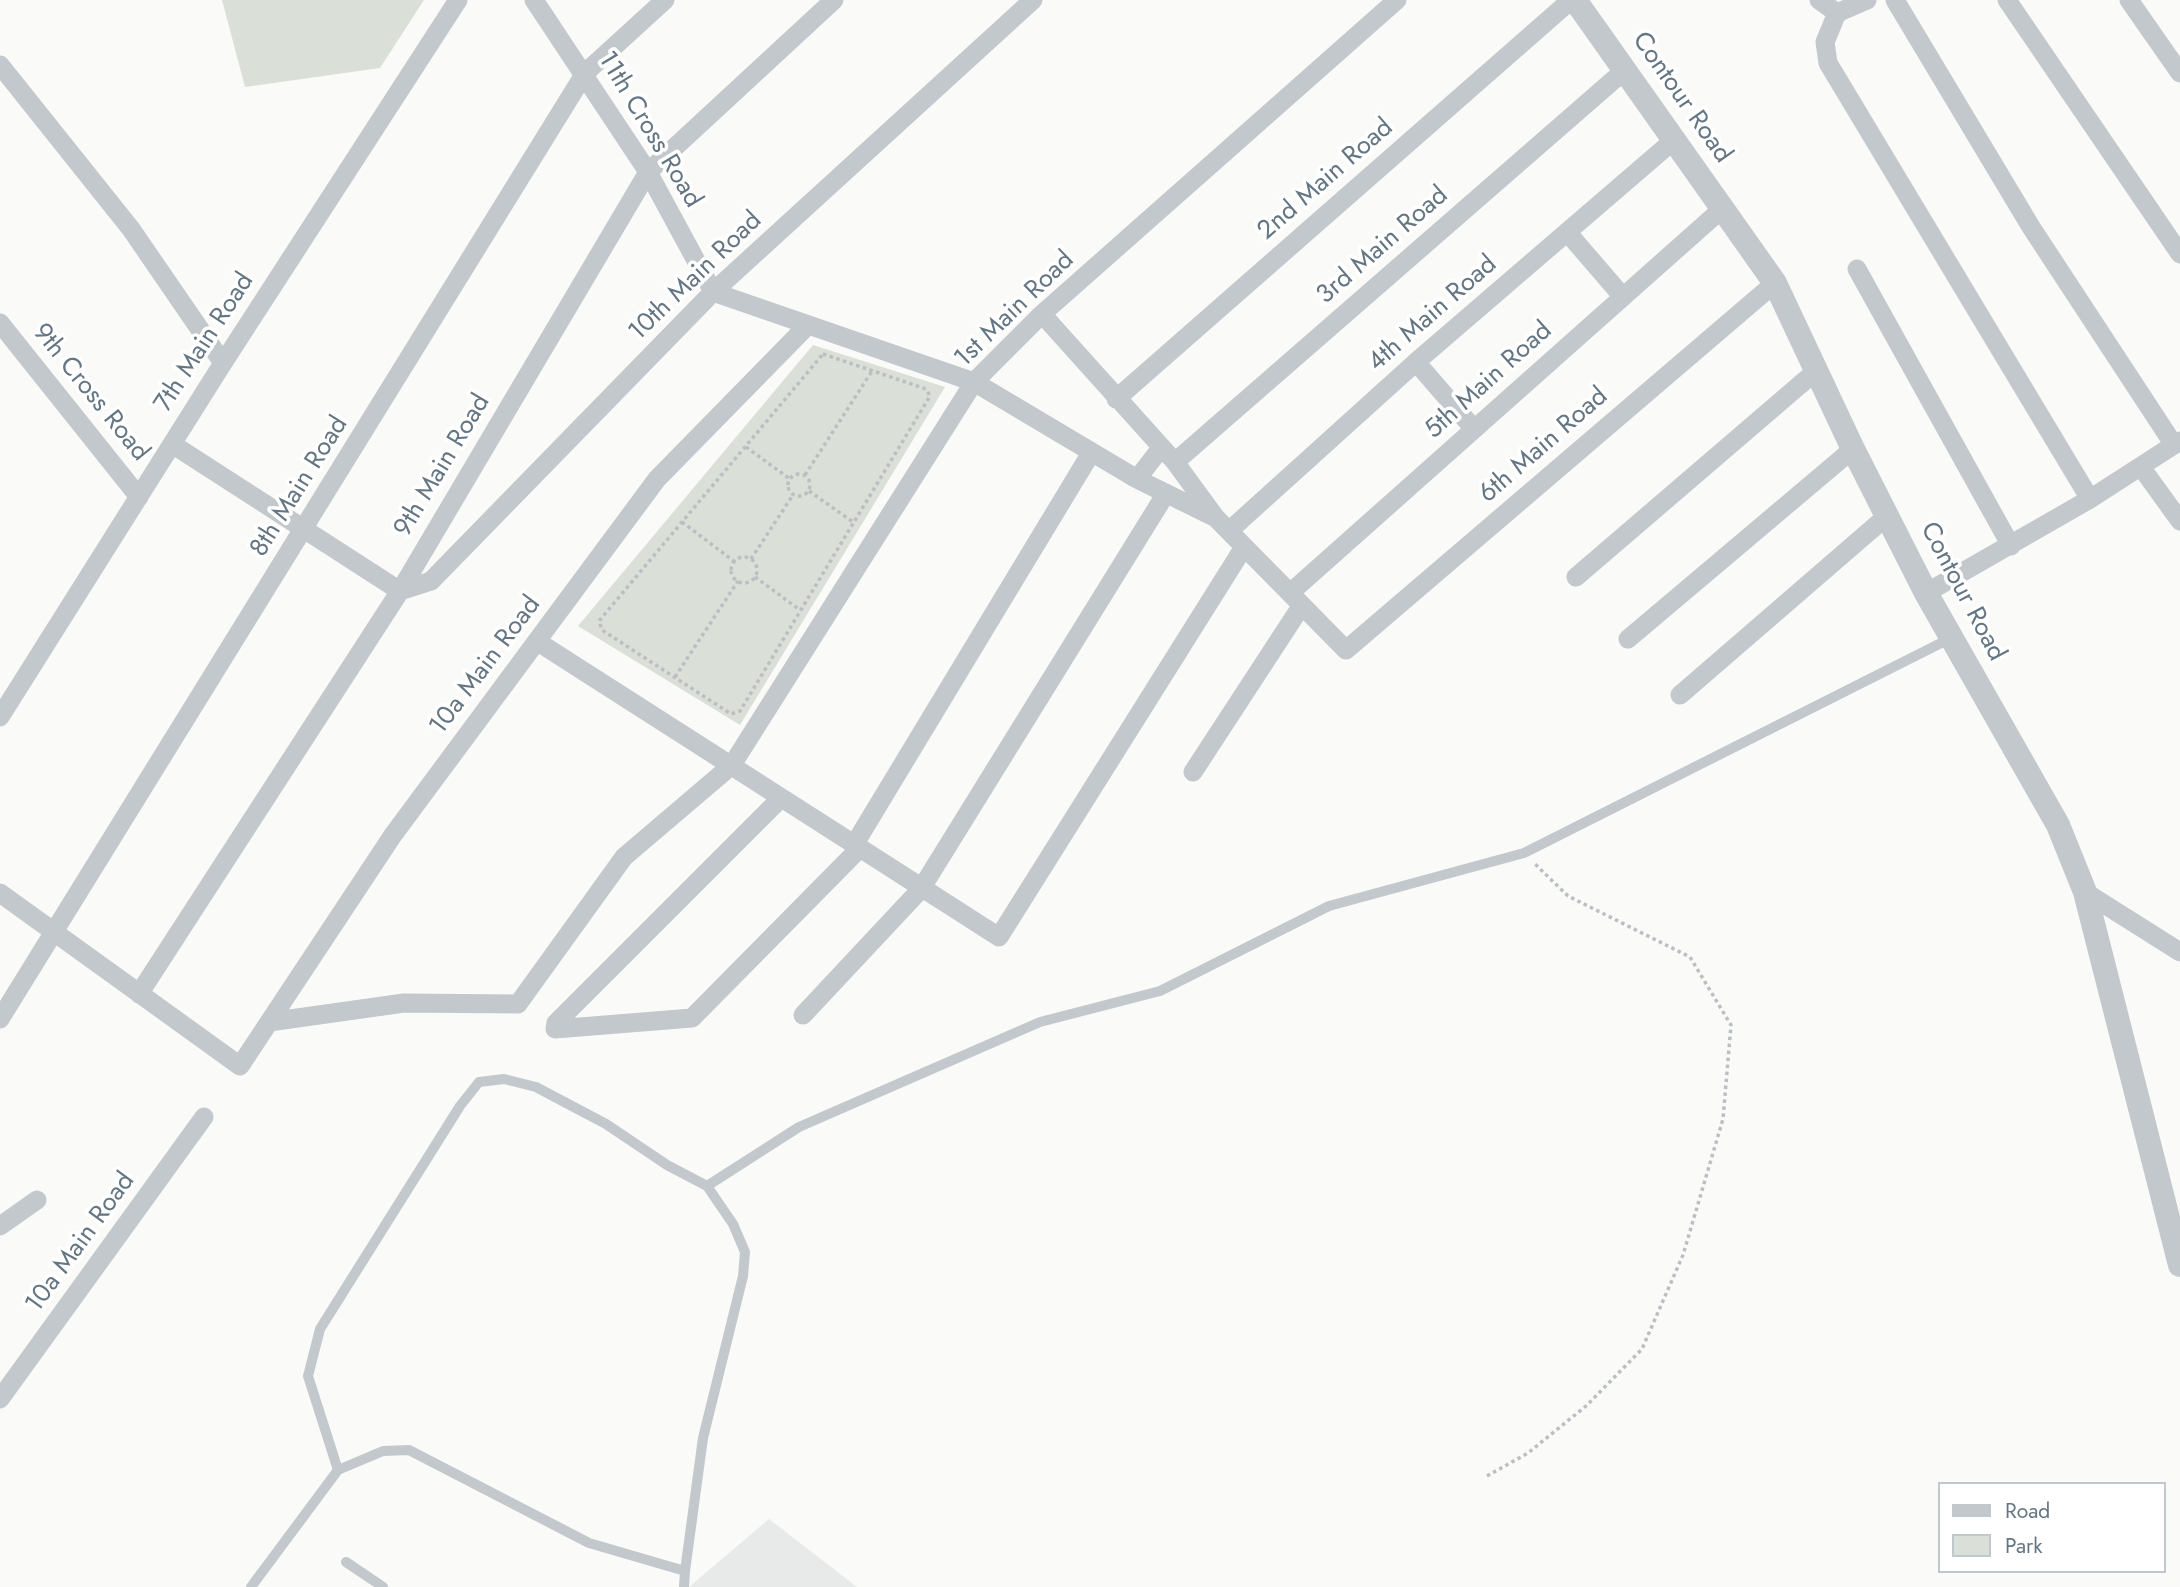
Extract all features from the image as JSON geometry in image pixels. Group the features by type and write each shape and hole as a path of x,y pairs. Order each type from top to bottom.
{"street":[{"name":"7th Main Road","path":"0,717 223,363 458,0"},
{"name":"11th Cross Road","path":"534,0 648,172 713,292"},
{"name":"8th Main Road","path":"0,1019 56,933 585,74 665,0"},
{"name":"9th Main Road","path":"139,994 400,592 648,172 834,0"},
{"name":"10th Main Road","path":"400,592 430,581 713,292 1033,0"},
{"name":"1st Main Road","path":"269,1022 404,1003 519,1004 624,857 732,765 974,382 1042,314 1397,0"},
{"name":"Contour Road","path":"1573,0 1775,283 1853,449 1927,593 2058,825 2085,892 2180,1265"},
{"name":"2nd Main Road","path":"1116,399 1573,0"},
{"path":"1819,0 1837,13"},
{"path":"1867,0 1837,13 1825,42 1828,63 2090,499"},
{"path":"1895,0 2031,227 2177,443 2090,499 1927,593"},
{"path":"2007,0 2180,254"},
{"path":"2129,0 2180,73"},
{"path":"0,65 131,229 223,363"},
{"name":"3rd Main Road","path":"1175,462 1625,70"},
{"name":"4th Main Road","path":"1223,524 1674,139"},
{"name":"5th Main Road","path":"1193,772 1296,599 1474,429 1723,208"},
{"path":"1567,232 1623,298"},
{"path":"1857,269 2011,546"},
{"name":"6th Main Road","path":"1296,599 1346,650 1775,283"},
{"path":"713,292 974,382 1091,453 1223,524"},
{"path":"1042,314 1175,462 1223,524 1296,599"},
{"name":"10a Main Road","path":"139,994 240,1066 393,835 657,479 808,325"},
{"name":"9th Cross Road","path":"3,334 139,496"},
{"path":"1416,362 1474,429"},
{"path":"1576,577 1816,371"},
{"path":"172,444 400,592"},
{"path":"1137,479 1161,447"},
{"path":"1628,639 1853,449"},
{"path":"781,798 555,1023 555,1029 692,1018 856,847 1091,453"},
{"path":"2141,467 2180,521"},
{"path":"803,1015 921,889 1165,495"},
{"path":"1680,695 1887,516"},
{"path":"538,642 999,937 1244,547"},
{"path":"2085,892 2180,952"},
{"path":"0,893 139,994"},
{"name":"10a Main Road","path":"0,1399 204,1117"},
{"path":"0,1226 37,1200"}],"lane":[{"path":"707,1186 799,1127 1040,1022 1160,991 1329,906 1524,853 1951,637"},
{"path":"338,1470 308,1376 320,1329 460,1106 480,1082 504,1079 536,1087 606,1124 667,1165 707,1186 733,1224 745,1252 743,1276 703,1438 684,1587"},
{"path":"251,1587 338,1470 383,1451 409,1450 589,1543 685,1571"},
{"path":"346,1562 383,1587"}],"path":[{"path":"823,354 926,389 930,396 740,711 730,714 602,630 599,621 746,447 823,354"},
{"path":"805,475 872,371"},
{"path":"746,447 790,479"},
{"path":"805,475 797,474 790,479 788,488 793,495 802,496 809,492"},
{"path":"805,475 810,483 809,492"},
{"path":"809,492 853,523"},
{"path":"751,559 793,495"},
{"path":"682,522 735,562"},
{"path":"741,558 751,559 757,567 755,577 747,583 738,581 732,573 735,562 741,558"},
{"path":"755,577 800,610"},
{"path":"675,677 738,581"},
{"path":"1487,1476 1528,1453 1587,1406 1642,1349 1683,1255 1723,1119 1731,1025 1690,957 1567,896 1524,853"}],"shaded area":[{"path":"769,1519 857,1587 689,1587"}],"green space":[{"path":"222,0 424,0 380,68 245,87"},
{"path":"813,345 945,387 740,725 578,626"}]}
